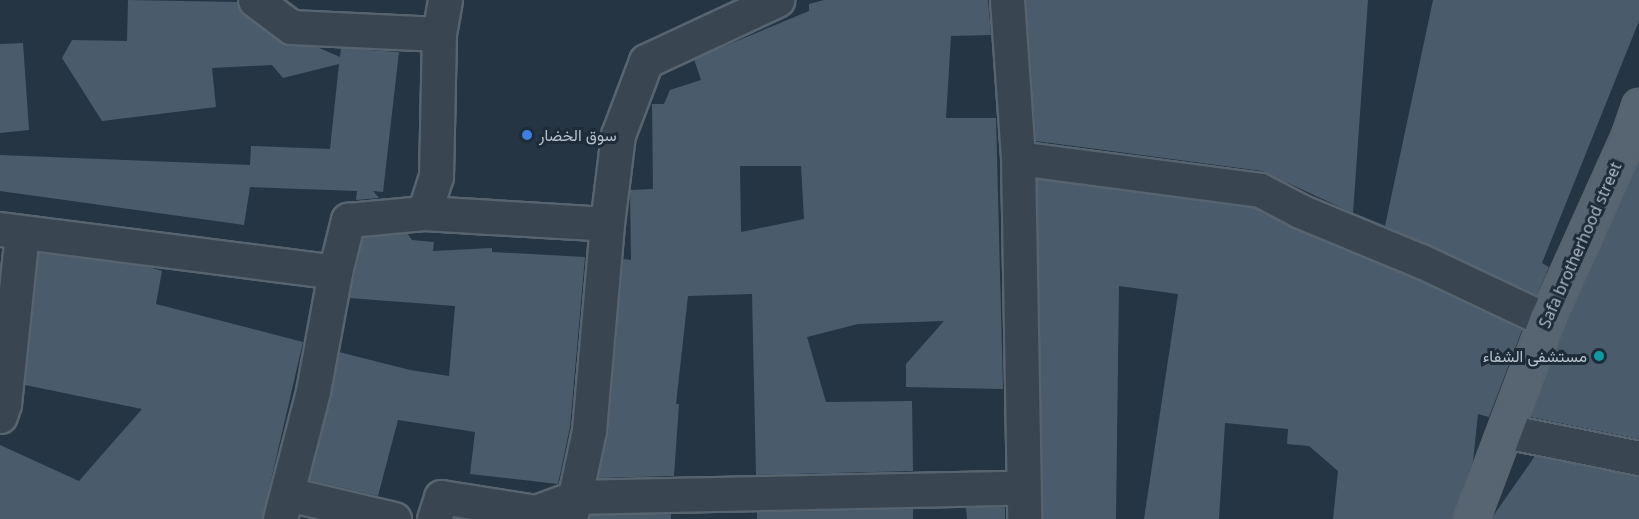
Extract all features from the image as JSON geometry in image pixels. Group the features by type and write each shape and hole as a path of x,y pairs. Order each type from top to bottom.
{"main road":[{"name":"Safa brotherhood street","path":"1471,519 1546,320 1629,135 1639,106"}],"street":[{"path":"255,0 291,27 439,34"},
{"path":"424,213 436,177 439,34 445,0"},
{"path":"573,508 589,430 607,224 618,135 646,61 777,0"},
{"path":"434,519 441,497 536,512 573,508 1023,503 1018,158 1007,0"},
{"path":"1018,158 1260,190 1300,211 1421,261 1546,320"},
{"path":"394,519 284,507 313,391 335,272 348,220 424,213 607,224"},
{"path":"0,416 4,404 11,231 335,272"},
{"path":"1505,430 1639,458"}],"building":[{"path":"128,0 237,2 244,15 280,42 289,46 317,47 340,57 341,48 399,52 383,192 373,191 379,198 356,200 357,191 250,187 244,225 0,191 0,155 250,165 251,146 330,149 339,64 283,78 272,65 212,68 216,107 102,121 62,58 72,40 127,41"},
{"path":"824,0 988,0 991,35 951,36 946,118 996,118 1003,389 906,387 906,364 944,321 858,324 807,337 826,402 912,401 913,471 756,475 752,294 688,296 676,404 679,404 674,476 598,478 608,432 623,259 631,260 630,190 653,189 652,104 664,104 670,90 701,80 694,59 809,11 809,4","holes":["740,166 801,166 804,219 741,232"]},
{"path":"1026,0 1368,0 1353,213 1262,171 1036,141"},
{"path":"1433,0 1639,0 1639,21 1542,263 1549,267 1537,295 1385,226"},
{"path":"23,43 29,130 0,133 0,44"},
{"name":"مستشفى الشفاء","path":"1639,159 1639,439 1530,417 1563,327"},
{"path":"1037,179 1254,208 1293,228 1413,278 1522,330 1489,417 1478,414 1473,461 1453,519 1333,519 1338,471 1309,446 1287,444 1288,429 1225,423 1219,519 1144,519 1178,294 1119,286 1116,519 1043,519"},
{"path":"407,233 412,240 434,242 433,251 492,248 492,252 585,257 570,427 558,484 470,474 475,432 398,420 378,496 309,480 339,352 410,370 449,376 455,306 349,298 363,237"},
{"path":"39,253 149,267 162,271 156,304 303,342 262,519 0,519 0,445 79,481 142,409 25,385"},
{"path":"1535,456 1639,476 1639,519 1491,519"},
{"path":"1005,507 1005,519 967,519 966,508"},
{"path":"913,509 913,519 757,519 757,512"},
{"path":"671,514 671,519 589,519 590,515"}],"place":[{"name":"سوق الخضار","path":"527,135"},
{"name":"مستشفى الشفاء","path":"1599,356"}]}
